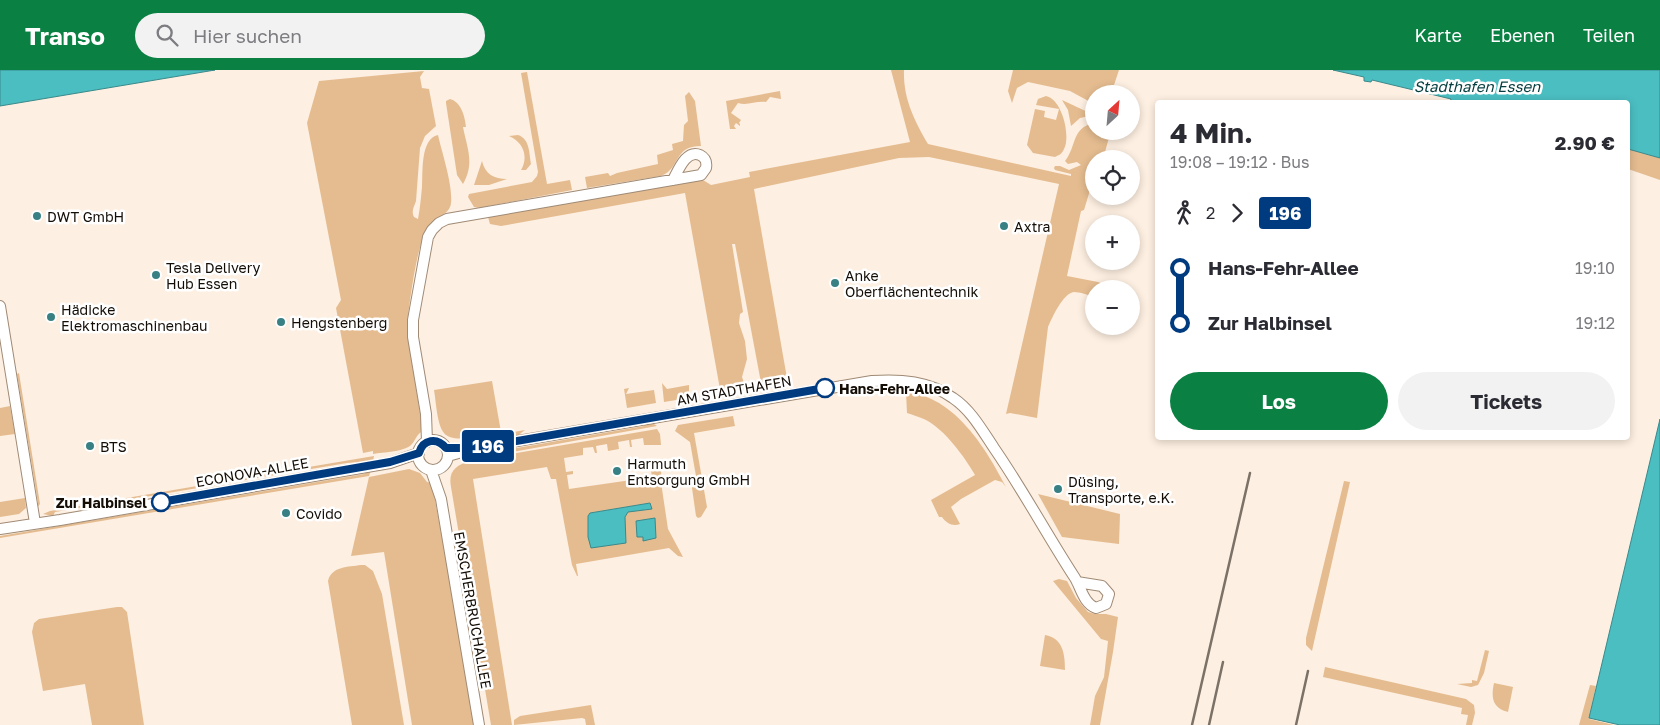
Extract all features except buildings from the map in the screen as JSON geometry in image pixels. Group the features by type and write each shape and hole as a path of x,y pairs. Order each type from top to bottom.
{"street":[{"path":"431,441 432,429 426,414 413,337 413,320 426,245 432,230 447,218 673,180"},
{"path":"0,306 35,523"},
{"name":"AM STADTHAFEN","path":"447,452 872,381 891,380 919,383 938,389 953,398 971,415 1018,483 1051,543 1077,582"},
{"path":"431,441 443,444 447,452 447,462 436,469 423,466 420,458 423,445 431,441"},
{"name":"ECONOVA-ALLEE","path":"0,529 420,458"},
{"name":"EMSCHERBRUCHALLEE","path":"436,469 479,725"}],"shaded area":[{"path":"891,70 904,70 907,99 928,144 1071,176 1071,174 1055,170 1054,168 1055,166 1060,166 1069,170 1081,165 1077,162 1068,164 1065,161 1081,129 1085,126 1085,140 1108,140 1106,150 1085,150 1086,205 1084,210 1081,211 1067,276 1088,280 1085,280 1085,294 1070,293 1058,306 1048,327 1037,418 1010,413 1006,414 1059,184 929,157 899,158 754,189 788,384 762,388 735,244 732,244 743,312 740,314 739,323 745,341 747,359 742,377 747,391 721,395 685,193 501,226 490,224 488,217 703,180 711,185 750,177 749,172 910,142"},
{"path":"1013,70 1119,70 1114,85 1085,85 1085,99 1070,91 1028,82 1017,88 1012,103 1008,91"},
{"path":"424,71 420,77 422,88 429,89 436,126 425,136 420,148 416,201 413,215 418,219 425,150 432,138 438,135 449,178 451,203 448,211 428,227 420,247 407,325 423,431 406,448 373,454 373,451 363,453 336,308 341,300 307,123 319,81"},
{"path":"527,72 547,184 570,180 572,190 479,208 474,207 468,197 469,194 532,182 537,176 538,172 521,73"},
{"path":"780,91 781,99 770,97 766,102 738,103 731,113 741,120 740,126 736,123 734,126 736,129 730,129 726,101"},
{"path":"689,92 695,101 701,146 692,147 681,153 672,168 661,176 587,188 585,177 608,173 610,176 658,164 657,155 673,150 672,144 683,141 684,125 688,121 685,96"},
{"path":"1046,96 1057,104 1061,111 1066,127 1064,149 1055,157 1033,153 1027,145 1035,109 1045,111 1044,117 1056,120 1059,109 1036,105 1038,99"},
{"path":"450,99 460,106 466,127 463,127 468,149 469,169 463,184 457,175 446,103"},
{"path":"1062,100 1085,111 1085,117 1080,118 1071,126 1068,110"},
{"path":"518,135 525,140 528,147 531,164 526,170 521,170 524,155 521,146 509,136"},
{"path":"1630,150 1660,158 1660,180 1630,170"},
{"path":"482,161 483,166 491,175 507,179 489,185 474,185"},
{"path":"19,373 40,504 37,508 35,504 38,503 17,374"},
{"path":"492,381 501,432 462,438 455,438 444,433 438,419 434,390"},
{"path":"662,383 667,389 689,385 688,398 664,402"},
{"path":"629,388 626,394 654,390 656,403 627,408 624,389"},
{"path":"906,392 923,396 939,403 966,426 989,456 1006,487 1002,482 995,480 961,499 951,507 960,524 952,525 942,517 939,517 931,500 975,475 960,452 940,430 926,420 907,413"},
{"path":"10,406 15,434 0,436 0,408"},
{"path":"733,416 735,426 694,433 707,507 701,517 698,518 696,516 692,488 696,476 690,442 675,431 678,425"},
{"path":"644,424 654,424 657,426 467,460 463,456 644,426"},
{"path":"657,429 660,434 661,445 644,445 643,438 631,440 632,447 630,447 629,440 618,442 619,449 608,451 607,444 596,446 597,453 595,453 593,447 583,448 583,455 564,458 566,472 573,471 573,474 567,475 569,489 652,477 650,464 661,469 668,529 683,557 678,556 669,548 576,564 577,576 572,565 556,479 551,479 547,467 473,479 512,725 491,725 450,481 452,473 457,467 470,461","holes":["650,503 651,509 628,511 625,517 590,513"]},
{"path":"525,430 516,437 502,436 475,443 460,444 461,441"},
{"path":"374,456 373,461 347,463 55,512 53,516 43,514 50,511"},
{"path":"409,469 420,473 427,482 432,483 476,725 412,725 384,552 351,556 369,477"},
{"path":"371,470 369,476 0,538 0,536 364,474"},
{"path":"1344,481 1350,482 1312,651 1306,645 1306,638"},
{"path":"1038,494 1120,514 1119,544 1062,537"},
{"path":"25,498 26,508 19,514 0,517 0,502"},
{"path":"365,565 373,571 382,594 404,725 352,725 328,581 333,572 337,570"},
{"path":"1059,579 1067,581 1076,598 1088,612 1118,617 1100,725 1090,725 1095,696 1104,677 1108,641 1101,639 1053,581"},
{"path":"122,607 127,612 144,725 92,725 85,684 43,691 32,632 34,623 39,619"},
{"path":"1045,635 1056,639 1062,648 1065,670 1040,666"},
{"path":"1485,650 1489,651 1484,673 1478,685 1471,687 1457,684 1472,683 1472,680 1477,681"},
{"path":"1325,667 1466,699 1474,705 1475,713 1472,725 1466,725 1468,715 1461,714 1462,708 1323,677"},
{"path":"1494,683 1513,687 1508,712 1499,708 1494,701"},
{"path":"1590,685 1596,686 1589,719 1614,725 1579,725"},
{"path":"591,705 595,725 586,725 585,719 582,718 514,725 514,720 520,716"}],"water":[{"path":"0,70 215,70 0,106"},
{"name":"Stadthafen Essen","path":"1333,70 1660,70 1660,158 1630,150 1630,100 1451,100 1372,80 1371,82 1364,81 1364,77"},
{"path":"1660,419 1660,725 1620,725 1589,718"},
{"path":"650,503 652,509 628,512 625,517 626,543 591,548 588,537 588,516 590,513"},
{"path":"655,518 656,538 643,541 643,537 637,537 636,521"}],"railway":[{"path":"1192,725 1250,473"},
{"path":"1209,725 1223,662"},
{"path":"1296,725 1308,671"}],"bus line":[{"name":"196","path":"161,502 390,462 419,453 423,445 431,441 439,442 446,448 476,448 825,388"}],"place":[{"name":"DWT GmbH","path":"37,216"},
{"name":"Axtra","path":"1004,226"},
{"name":"Tesla Delivery Hub Essen","path":"156,275"},
{"name":"Anke Oberflächentechnik","path":"835,283"},
{"name":"Hädicke Elektromaschinenbau","path":"51,317"},
{"name":"Hengstenberg","path":"281,322"},
{"name":"Hans-Fehr-Allee","path":"825,388"},
{"name":"BTS","path":"90,446"},
{"name":"Harmuth Entsorgung GmbH","path":"617,471"},
{"name":"Düsing, Transporte, e.K.","path":"1058,489"},
{"name":"Zur Halbinsel","path":"161,502"},
{"name":"Covido","path":"286,513"}]}
